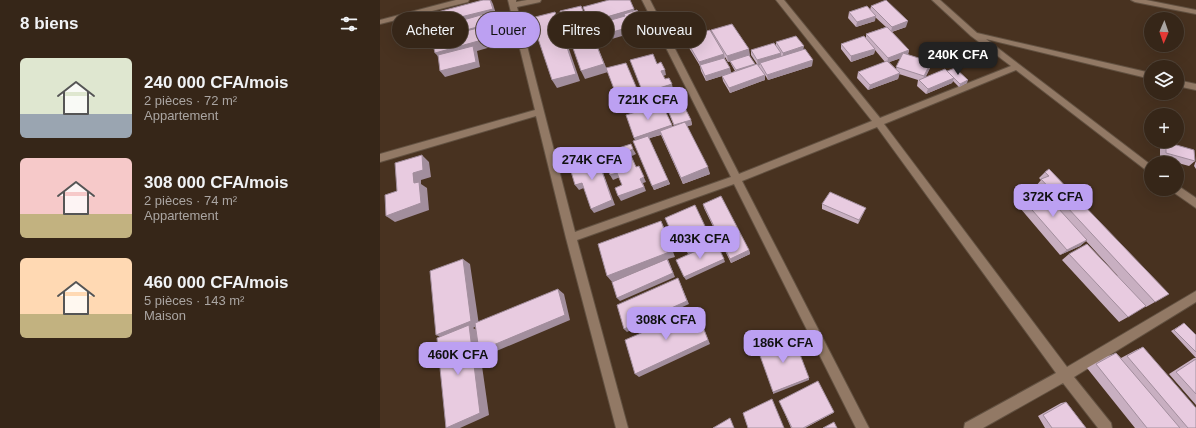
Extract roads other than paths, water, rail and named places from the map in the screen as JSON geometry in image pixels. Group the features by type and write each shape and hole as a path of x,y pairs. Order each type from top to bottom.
{"street":[{"path":"380,22 465,0"},
{"path":"537,0 513,3 571,238 622,428"},
{"path":"646,0 863,428"},
{"path":"780,0 878,122 1065,375 1106,428"},
{"path":"936,0 974,34 1144,165"},
{"path":"1135,0 1196,12"},
{"path":"974,34 1144,74"},
{"path":"571,238 736,179 1017,67"},
{"path":"1184,84 1196,87"},
{"path":"380,158 540,112"},
{"path":"1184,195 1196,204"},
{"path":"970,428 1065,375 1196,296"}]}
